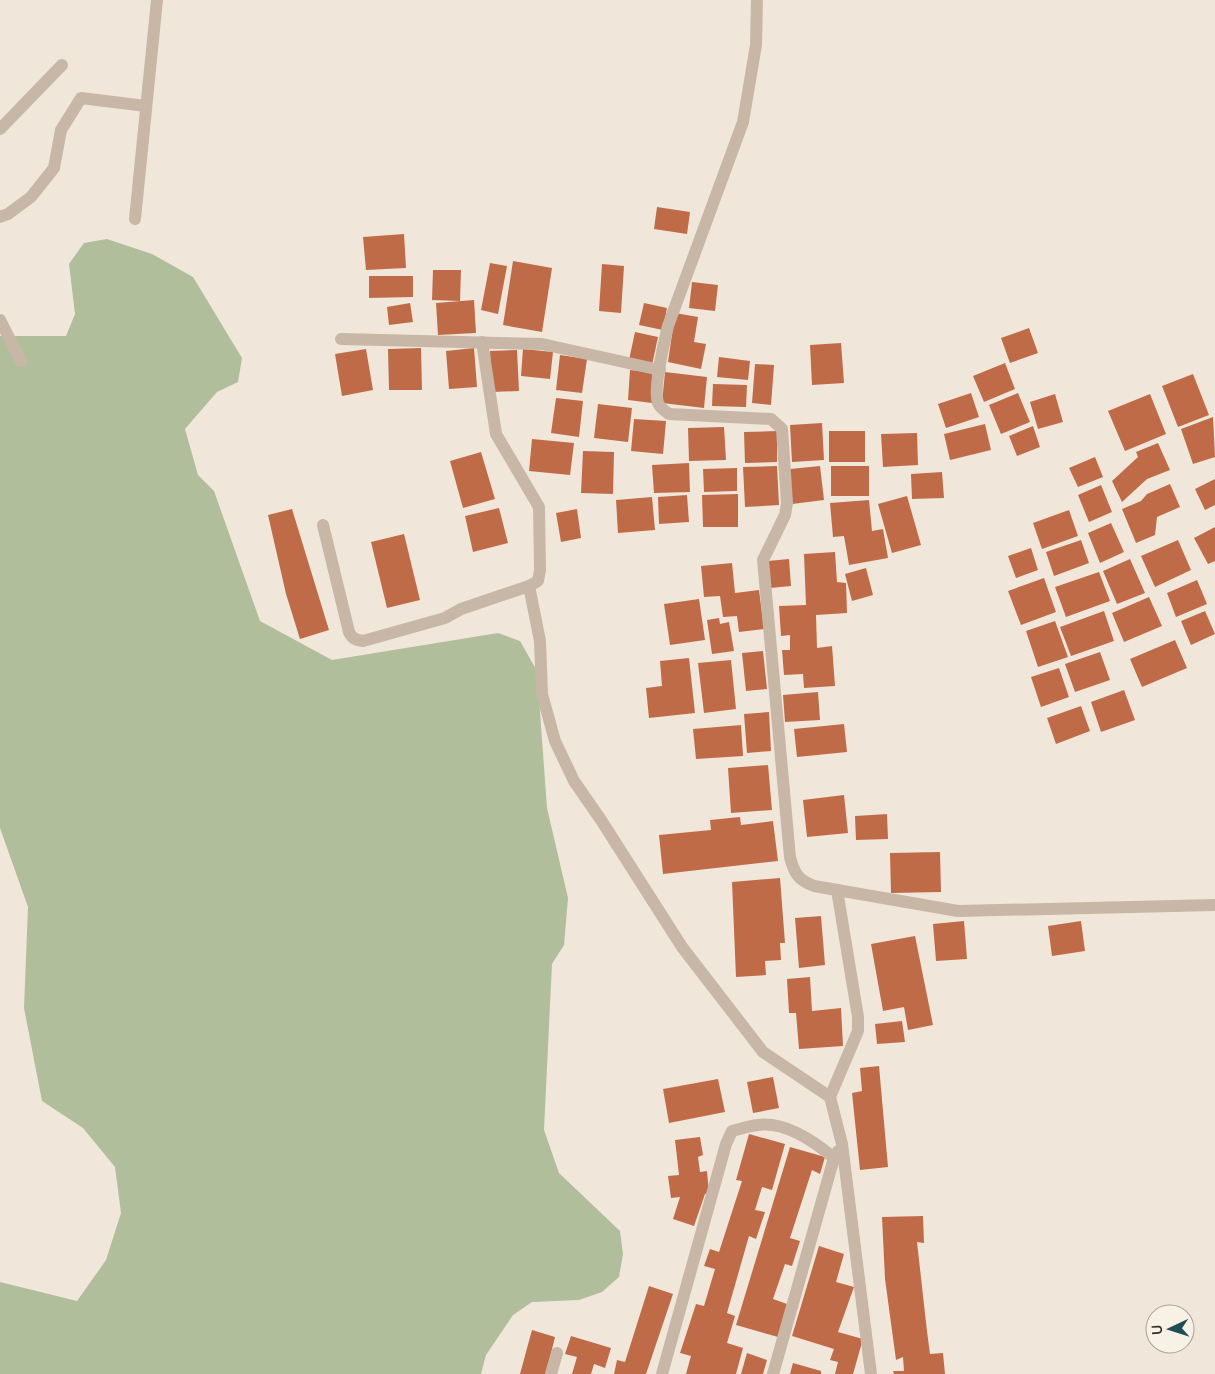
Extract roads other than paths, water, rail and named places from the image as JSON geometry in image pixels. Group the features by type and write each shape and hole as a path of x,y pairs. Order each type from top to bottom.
{"street":[{"path":"134,219 157,0"},
{"path":"757,0 756,45 743,122 668,326 660,370 657,401 661,408 669,414 771,419 782,429 787,503 785,515 763,560 790,857 795,873 802,882 958,912 1215,905"},
{"path":"0,129 62,65"},
{"path":"0,217 8,214 31,197 54,168 61,130 81,98 146,106"},
{"path":"0,320 21,361"},
{"path":"341,339 542,344 660,370"},
{"path":"323,525 349,632 352,638 357,640 445,618 461,609 528,586 538,580 540,570 539,507 496,434 482,342"},
{"path":"528,586 540,641 542,694 555,741 574,781 682,948 763,1052 830,1097"},
{"path":"837,890 858,1017 858,1031 830,1097 842,1144 872,1374"},
{"path":"662,1374 726,1144 732,1131 759,1124 784,1127 821,1147 834,1158"},
{"path":"773,1374 834,1158 842,1144"},
{"path":"551,1374 557,1352"}]}
